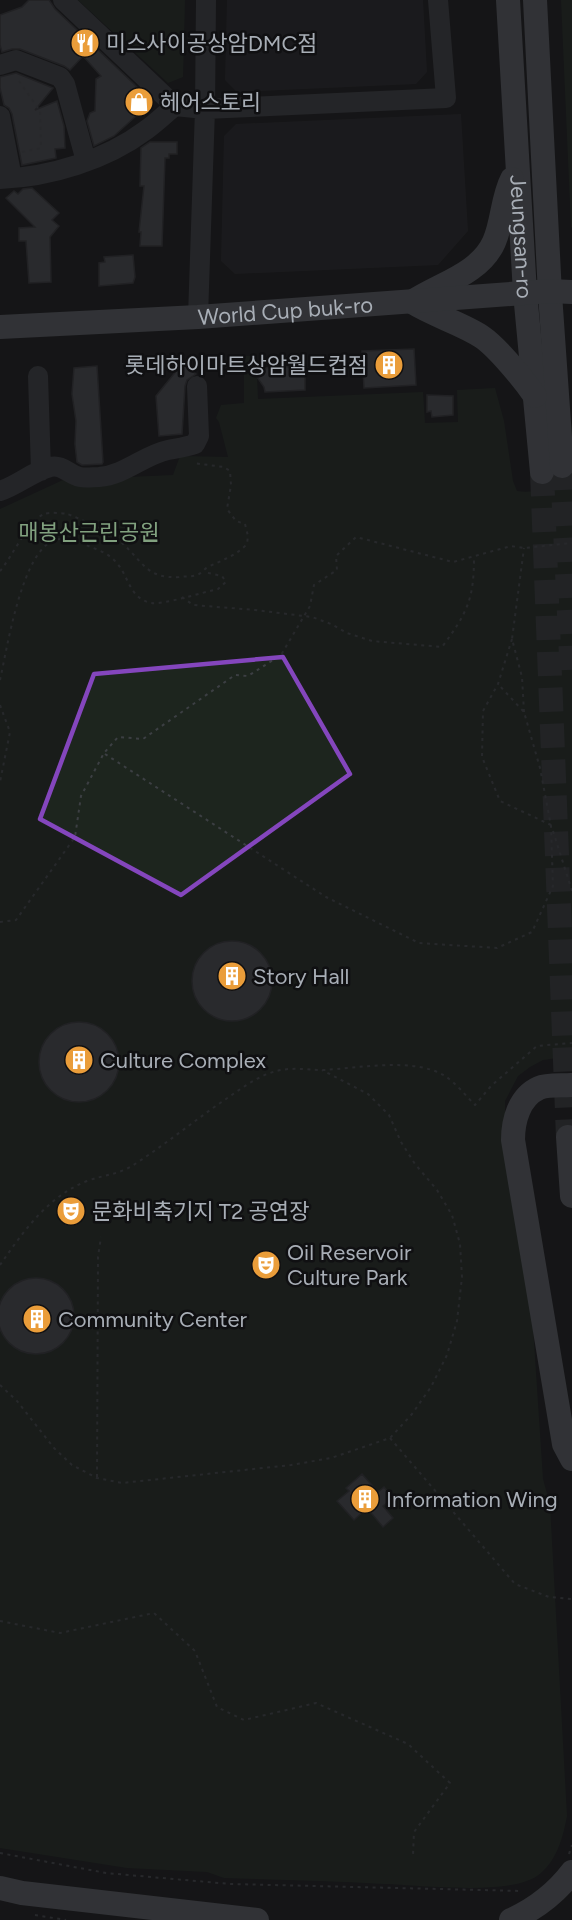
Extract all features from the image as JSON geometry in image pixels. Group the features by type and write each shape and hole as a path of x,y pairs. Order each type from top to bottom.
{"main road":[{"name":"Jeungsan-ro","path":"508,0 525,292 545,392 552,469"},
{"name":"Jeungsan-ro","path":"536,0 542,98 561,292 545,392"},
{"path":"542,98 555,66 552,0"},
{"path":"518,172 507,192 494,243 485,256 461,276 430,290 412,302 431,314 483,338 525,381 545,392 572,363"},
{"name":"World Cup buk-ro","path":"0,327 198,318 525,292 561,292"},
{"path":"572,1085 540,1088 525,1098 513,1122 513,1140 564,1444 572,1460"},
{"path":"568,1137 572,1196"},
{"path":"511,1920 536,1907 551,1895 572,1872"},
{"path":"0,1888 22,1893 257,1920"}],"street":[{"path":"63,0 175,106 205,109 446,98 438,0"},
{"path":"198,318 206,0"},
{"path":"4,64 16,60 60,77 68,95 86,161"},
{"path":"0,116 8,154 6,178 56,170 113,150 145,131 175,106"},
{"path":"38,376 41,471"},
{"path":"0,491 53,466 65,468 79,477 102,477 131,468 145,459 195,444 200,436 197,386"}],"path":[{"path":"4,64 39,111 41,148 8,154"},
{"path":"0,571 11,558 29,526 45,513 66,514 122,542 150,572 158,576 194,576 205,568 239,552 247,544 248,536 245,524 236,521 228,509 230,471 224,467 188,463 175,456 171,450"},
{"path":"0,922 16,920 75,837 81,796 104,753 118,737 143,739 235,675 248,676 281,655 310,606 315,585 337,570 336,556 356,537 453,562 511,546 524,548 572,543"},
{"path":"0,680 21,589 37,552 54,540 64,539 80,543 104,553 116,561 134,594 142,600 154,603 218,589 226,582 222,576 202,571"},
{"path":"524,548 512,639 498,684 483,711 482,757 500,801 551,826"},
{"path":"182,597 194,605 312,617 332,624 347,633 372,641 442,647 457,627 470,601 474,585 474,556"},
{"path":"512,639 522,677 524,712 540,768 551,826 572,891"},
{"path":"498,684 524,712"},
{"path":"0,705 10,732 0,782"},
{"path":"104,753 326,897 419,943 498,948 532,932 554,886 551,826"},
{"path":"0,1265 18,1238 44,1209 68,1190 88,1181 114,1175 136,1164 243,1087 270,1073 295,1067 322,1070 399,1065 428,1069 446,1076 475,1105 490,1086 537,1046 572,1043"},
{"path":"0,1385 17,1401 60,1454 72,1465 97,1478 122,1483 291,1466 331,1458 390,1438 430,1388 447,1355 458,1314 462,1277 460,1244 452,1215 437,1190 410,1156 389,1115 368,1094 322,1070"},
{"path":"97,1478 98,1257 101,1238"},
{"path":"390,1438 515,1584 549,1597 572,1599"},
{"path":"0,1621 60,1633 154,1613 195,1651 217,1707 244,1720 316,1703 408,1744 450,1783 414,1832 413,1855"},
{"path":"0,1852 106,1873 231,1884 523,1891"}],"highlighted area":[{"path":"283,657 350,774 181,895 40,819 94,674"}],"shaded area":[{"path":"227,0 423,0 427,72 416,84 237,92 225,80"},
{"path":"461,114 468,231 438,265 235,274 221,261 224,136 236,124"}],"green space":[{"path":"78,0 185,0 183,77 168,83"},
{"path":"561,0 572,0 572,228 571,227"},
{"name":"매봉산근린공원","path":"244,356 256,356 258,399 423,392 425,423 458,422 457,390 495,388 504,421 513,481 517,491 541,489 562,477 572,422 572,1056 543,1060 530,1067 518,1076 505,1101 505,1119 533,1327 543,1479 550,1505 567,1816 558,1849 544,1871 524,1882 506,1886 463,1888 224,1878 207,1872 127,1868 0,1848 0,509 63,480 173,475 180,456 228,457 216,418 221,405 244,403"}],"building":[{"path":"29,0 49,0 55,9 147,99 144,103 147,106 114,136 94,146 87,121 90,113 95,111 96,79 101,76 83,56 70,70 20,49 2,52 0,15 22,7"},
{"path":"16,73 53,88 35,110 57,101 64,126 65,148 55,149 56,158 22,165 12,114 4,105 0,88 0,77"},
{"path":"150,142 177,142 177,154 169,154 169,158 165,158 162,246 140,246 141,232 139,232 144,186 140,186 141,148"},
{"path":"32,188 59,213 52,220 59,226 50,237 51,282 29,283 26,241 19,241 19,228 35,227 6,198 14,191 18,194 23,189"},
{"path":"133,255 135,277 133,283 99,286 99,263 105,262 104,257"},
{"name":"롯데하이마트상암월드컵점","path":"414,349 416,385 364,388 362,351"},
{"path":"182,364 196,374 187,380 185,386 182,434 159,436 156,396"},
{"path":"97,366 103,462 102,464 82,465 77,462 75,444 76,421 72,394 74,368"},
{"path":"305,366 305,390 265,392 257,377 260,368"},
{"path":"427,395 453,396 453,415 432,417 431,411 427,412"},
{"name":"Story Hall","path":"232,941 247,944 260,953 269,966 272,981 269,996 260,1009 247,1018 232,1021 217,1018 204,1009 195,996 192,981 195,966 204,953 217,944"},
{"name":"Culture Complex","path":"79,1022 94,1025 107,1034 116,1047 119,1062 116,1077 107,1090 94,1099 79,1102 64,1099 51,1090 42,1077 39,1062 42,1047 51,1034 64,1025"},
{"name":"Community Center","path":"36,1278 50,1281 63,1289 71,1302 74,1316 71,1330 63,1343 50,1351 36,1354 22,1351 9,1343 1,1330 -2,1316 1,1302 9,1289 22,1281"},
{"name":"Information Wing","path":"362,1474 378,1492 384,1487 393,1498 383,1506 393,1518 383,1527 367,1508 354,1520 337,1501 349,1491 346,1488"}],"tunnel":[{"path":"562,466 572,677"},
{"path":"542,472 568,1137"}],"place":[{"name":"미스사이공상암DMC점","path":"85,43"},
{"name":"헤어스토리","path":"139,102"},
{"name":"롯데하이마트상암월드컵점","path":"389,365"},
{"name":"Story Hall","path":"232,976"},
{"name":"Culture Complex","path":"79,1060"},
{"name":"문화비축기지 T2 공연장","path":"71,1211"},
{"name":"Oil Reservoir Culture Park","path":"266,1265"},
{"name":"Community Center","path":"37,1319"},
{"name":"Information Wing","path":"365,1499"}]}
